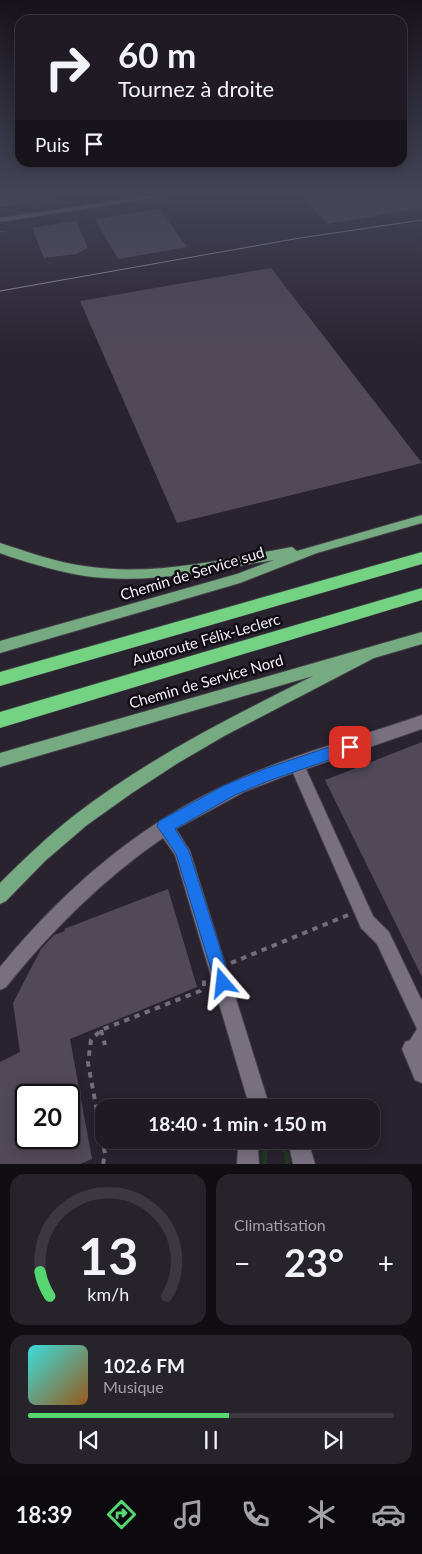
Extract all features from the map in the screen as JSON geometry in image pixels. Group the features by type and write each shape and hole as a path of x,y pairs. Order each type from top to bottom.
{"highway":[{"name":"Autoroute Félix-Leclerc","path":"0,679 422,558"},
{"name":"Autoroute Félix-Leclerc","path":"0,720 422,594"}],"main road":[{"name":"Chemin de Service sud","path":"0,647 240,578 314,549 422,519"},
{"path":"0,548 54,566 115,573 184,568 314,549"},
{"name":"Chemin de Service Nord","path":"0,760 422,638"},
{"path":"0,895 55,840 132,782 219,731 369,654"}],"street":[{"path":"0,981 30,942 60,912 109,866 165,826 230,790 422,722"},
{"path":"297,765 367,922 383,938 422,1022"},
{"path":"165,826 182,851 257,1099"},
{"path":"422,1037 417,1047 412,1049 422,1073"},
{"path":"248,1149 248,1164"},
{"path":"301,1149 304,1164"}],"path":[{"path":"229,964 352,914"},
{"path":"96,1099 88,1063 91,1040 101,1030 200,991 204,986 203,973"},
{"path":"101,1030 105,1045"},
{"path":"104,1149 104,1164"}],"green space":[{"path":"272,1149 267,1152 267,1164 262,1164 263,1150"},
{"path":"279,1149 287,1149 290,1164 285,1164 284,1153"}],"building":[{"path":"40,247 88,248 76,254 44,258"},
{"path":"111,247 185,247 118,259"},
{"path":"271,268 422,463 177,523 80,301"},
{"path":"422,742 422,977 325,780"},
{"path":"168,889 197,987 70,1039 78,1084 15,1084 15,1149 80,1149 80,1094 92,1159 80,1164 0,1164 0,1062 20,1052 13,1003 41,949 54,935 65,931 64,929"}],"tram line":[{"path":"0,291 247,247"}],"route":[{"path":"223,983 182,851 165,826 230,790 267,775 350,747"}]}
